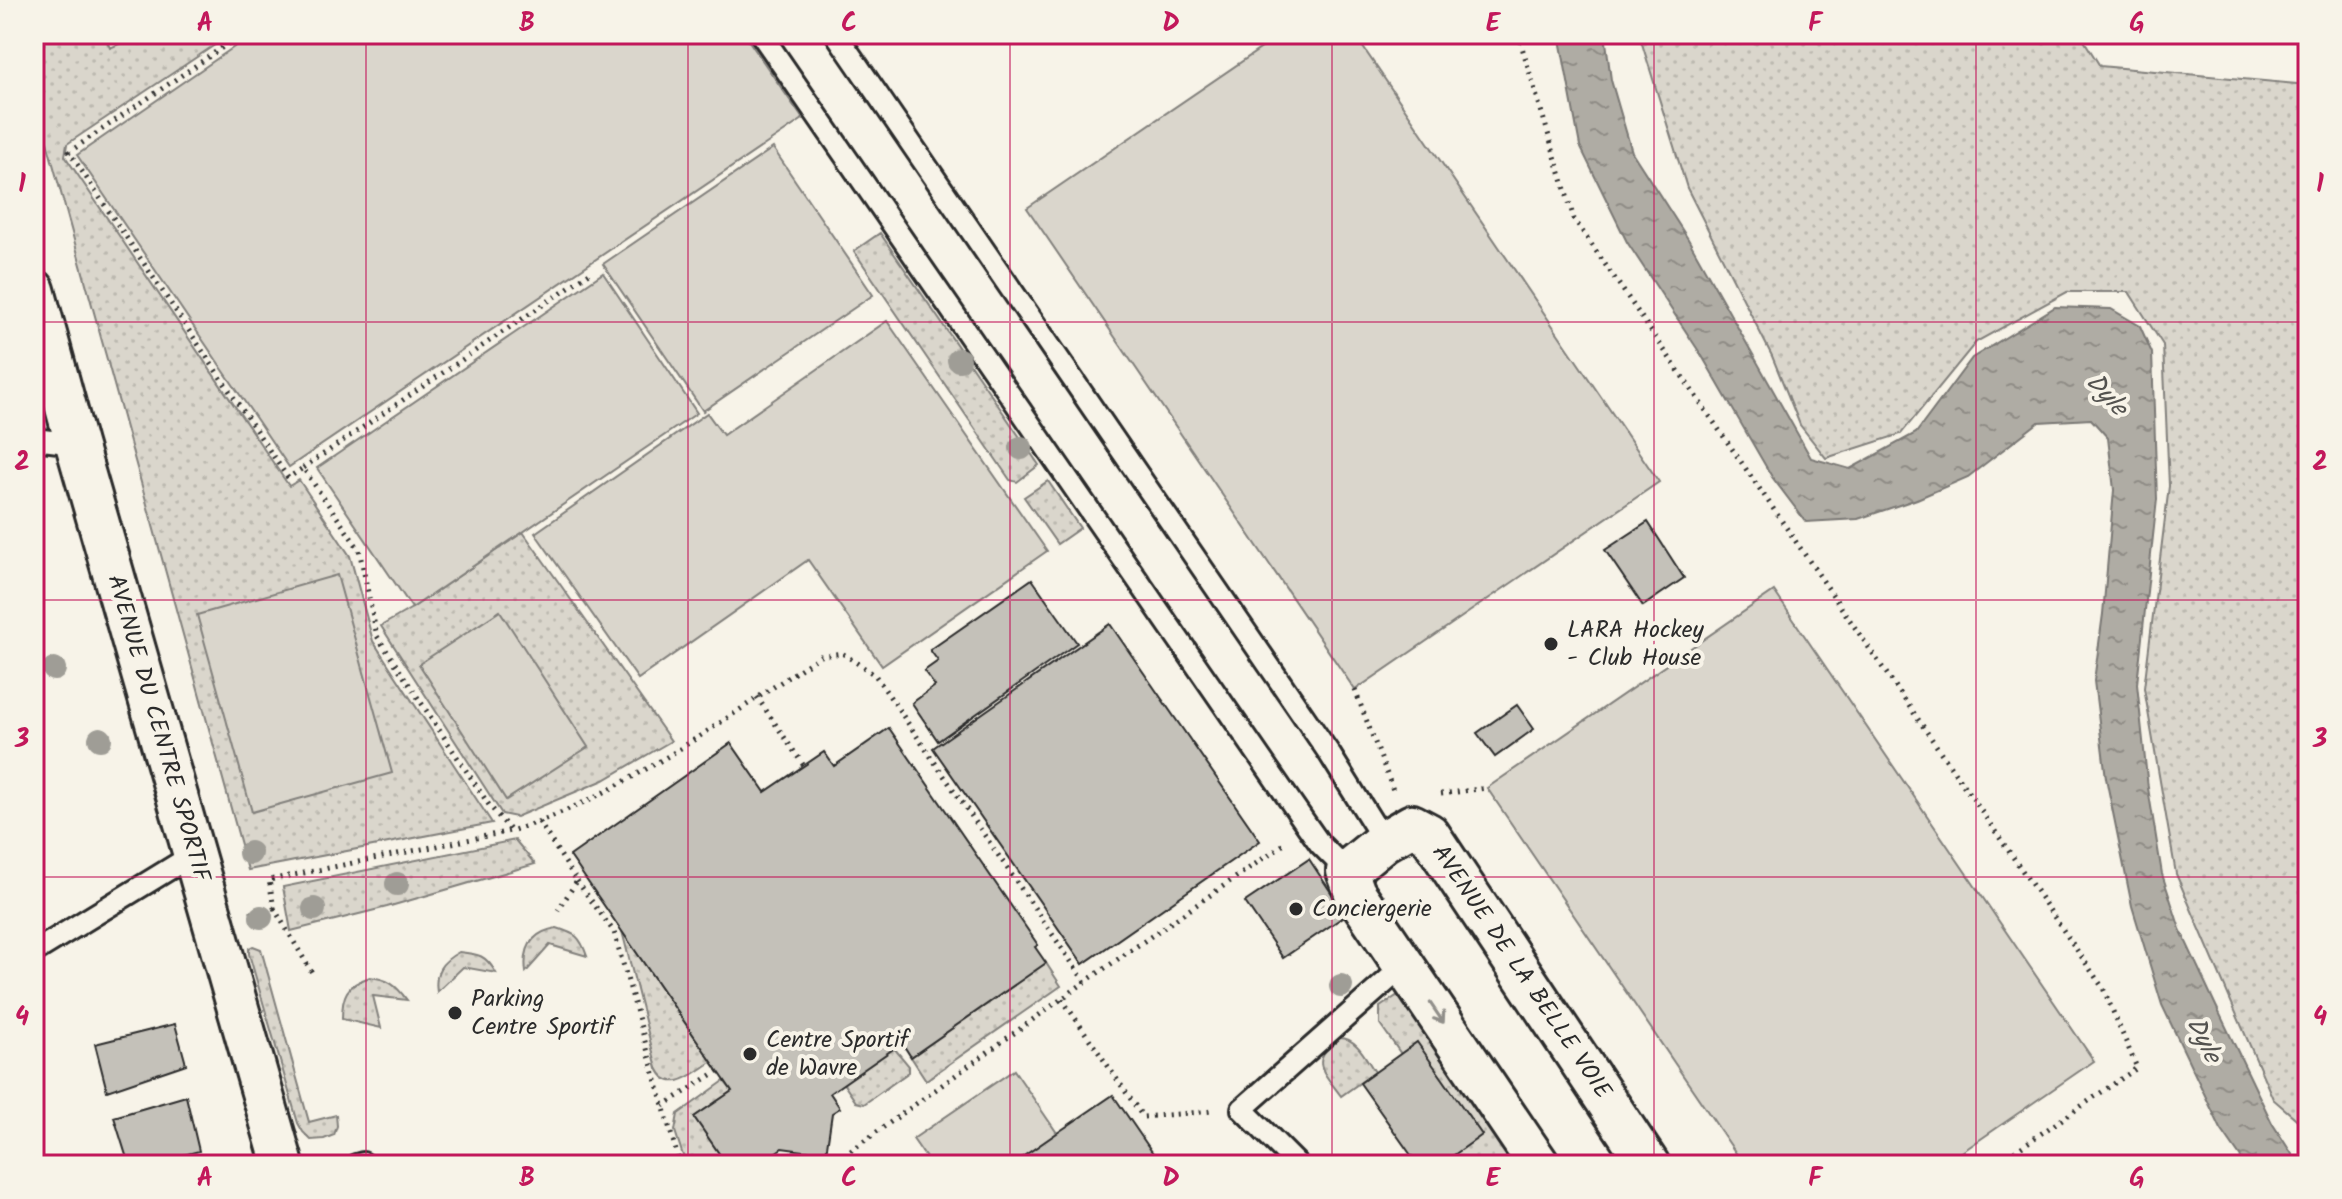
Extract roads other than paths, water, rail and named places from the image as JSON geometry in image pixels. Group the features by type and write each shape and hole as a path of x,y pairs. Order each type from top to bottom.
{"street":[{"name":"AVENUE DU CENTRE SPORTIF","path":"34,290 283,1165"},
{"name":"AVENUE DE LA BELLE VOIE","path":"1347,871 1378,830 1412,825 1429,834 1649,1165"},
{"path":"1347,871 1355,893 1539,1165"}],"lane":[{"path":"761,34 1308,827 1347,871"},
{"path":"836,34 1329,753 1378,830"},
{"path":"34,439 76,444"},
{"path":"34,952 194,854"},
{"path":"1298,1165 1242,1109 1390,978 1407,968"}],"water":[{"name":"Dyle","path":"1559,34 1605,34 1611,80 1632,152 1688,239 1811,458 1850,469 1916,433 1972,358 2055,307 2111,309 2140,326 2152,353 2157,499 2137,684 2148,788 2162,874 2180,929 2216,1006 2272,1123 2299,1165 2246,1165 2221,1129 2162,1005 2132,906 2106,778 2094,681 2114,490 2108,438 2091,419 2039,422 1968,477 1917,499 1858,519 1806,522 1772,477 1702,356 1627,242 1580,146"}],"place":[{"name":"LARA Hockey - Club House","path":"1551,644"},
{"name":"Conciergerie","path":"1296,909"},
{"name":"Parking Centre Sportif","path":"455,1013"},
{"name":"Centre Sportif de Wavre","path":"750,1054"}]}
